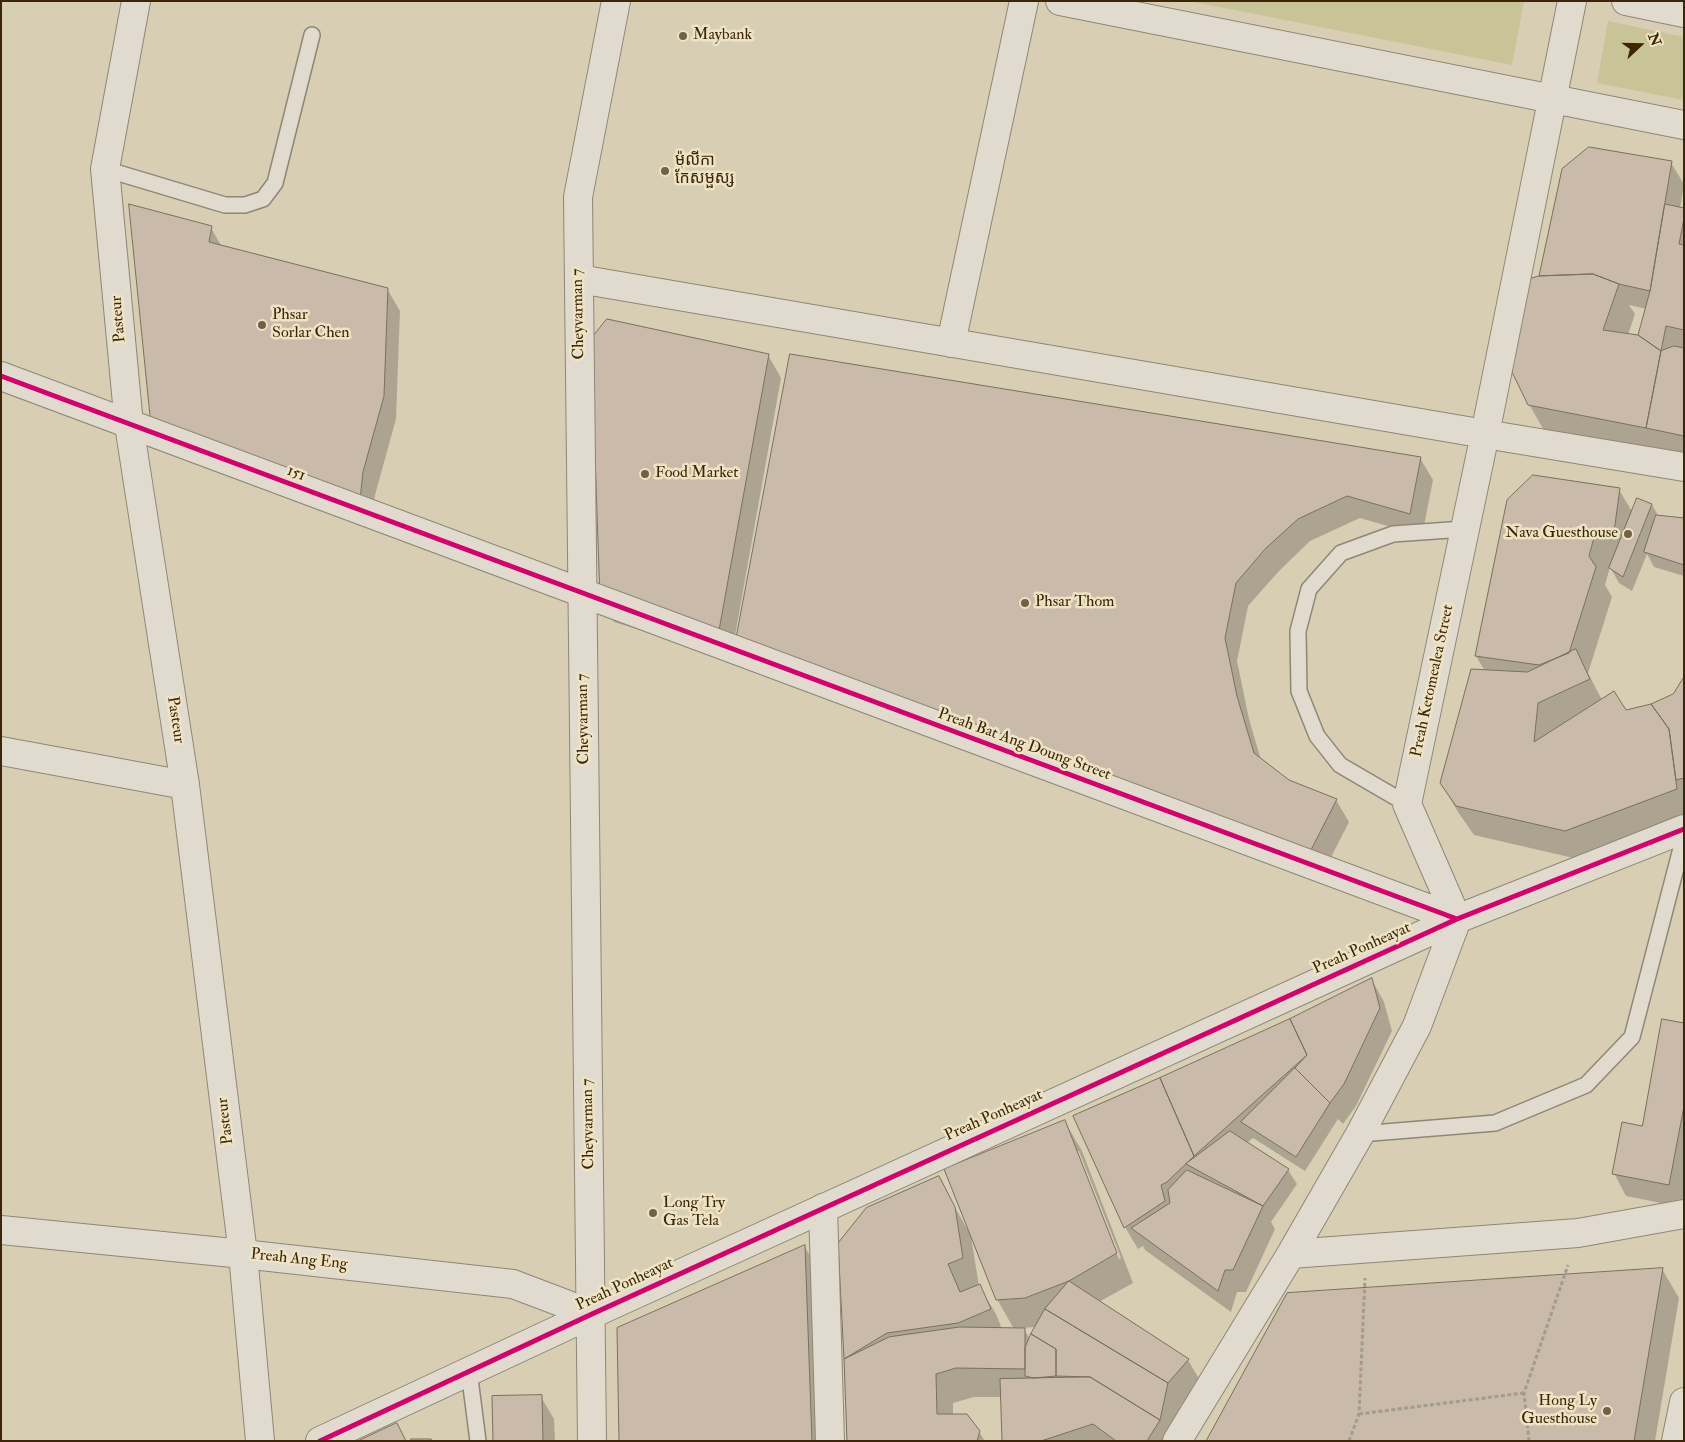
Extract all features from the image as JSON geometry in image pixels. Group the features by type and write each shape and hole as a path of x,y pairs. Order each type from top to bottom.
{"street":[{"name":"Pasteur","path":"136,1 106,169 129,425 185,785 243,1254 260,1441"},
{"name":"Cheyvarman 7","path":"592,1441 578,197 616,1"},
{"path":"952,343 1024,1"},
{"path":"1060,1 1684,125"},
{"name":"Preah Ketomealea Street","path":"1407,804 1485,434 1572,1"},
{"path":"1626,1 1684,13"},
{"path":"579,279 1485,434 1684,466"},
{"name":"151","path":"1,376 583,594"},
{"name":"Preah Bat Ang Doung Street","path":"583,594 1457,919"},
{"path":"1,751 185,785"},
{"path":"1177,1441 1291,1254 1360,1134 1417,1026 1457,919 1407,804"},
{"name":"Preah Ponheayat","path":"320,1441 592,1314 1457,919 1684,829"},
{"path":"823,1208 830,1441"},
{"path":"1291,1254 1578,1233 1684,1214"},
{"name":"Preah Ang Eng","path":"1,1230 243,1254 513,1284 592,1314"},
{"path":"1676,1441 1684,1402"}],"lane":[{"path":"106,169 225,205 245,205 263,199 275,183 312,35"},
{"path":"1407,804 1340,765 1317,736 1299,691 1298,631 1309,589 1341,553 1393,534 1464,529"},
{"path":"1360,1134 1496,1123 1586,1085 1632,1036 1684,837"},
{"path":"469,1371 478,1441"}],"path":[{"path":"1529,1441 1524,1393 1578,1233"},
{"path":"1349,1441 1359,1414 1367,1247"},
{"path":"1359,1414 1524,1393"}],"shaded area":[{"path":"1189,1 1524,1 1512,65"},
{"path":"1608,21 1684,37 1684,100 1597,83"}],"building":[{"path":"1589,147 1672,161 1650,291 1619,284 1593,274 1539,276 1562,169"},
{"path":"129,204 212,226 209,242 388,288 384,396 363,472 360,500 151,422"},
{"path":"1665,204 1684,208 1679,244 1684,245 1684,330 1666,326 1661,351 1638,335 1650,291"},
{"path":"1593,274 1619,284 1603,330 1638,335 1661,351 1646,428 1528,405 1511,370 1528,279 1539,276"},
{"path":"607,319 769,354 718,636 600,600 591,339"},
{"path":"1674,346 1684,348 1684,436 1646,428 1661,351"},
{"name":"Phsar Thom","path":"790,354 1421,457 1410,514 1347,496 1298,519 1266,548 1236,583 1225,638 1237,696 1254,753 1289,780 1337,799 1311,850 736,640"},
{"path":"1533,475 1620,488 1614,532 1595,534 1589,556 1596,567 1569,653 1539,665 1475,656 1507,500"},
{"path":"1637,498 1652,504 1623,577 1609,568"},
{"path":"1656,515 1684,518 1684,565 1644,552"},
{"path":"1576,649 1590,679 1538,703 1534,742 1614,691 1626,710 1651,704 1669,729 1677,789 1565,831 1456,806 1440,783 1471,669 1527,672"},
{"path":"1684,677 1684,778 1676,780 1669,729 1651,704 1673,694"},
{"path":"1372,978 1380,1008 1344,1084 1330,1103 1295,1068 1307,1055 1290,1019"},
{"path":"1290,1019 1307,1055 1194,1156 1160,1078"},
{"path":"1662,1019 1684,1023 1684,1106 1669,1185 1612,1174 1622,1122 1642,1126"},
{"path":"1295,1068 1330,1103 1296,1157 1241,1122"},
{"path":"1160,1078 1194,1156 1167,1182 1161,1185 1165,1201 1124,1228 1073,1116"},
{"path":"1065,1120 1117,1253 1069,1281 1025,1298 996,1300 944,1169"},
{"path":"1230,1131 1289,1169 1263,1206 1186,1164"},
{"path":"1187,1170 1263,1206 1233,1270 1225,1270 1218,1291 1131,1228 1170,1203 1168,1190"},
{"path":"939,1176 955,1207 963,1258 948,1264 960,1292 980,1284 991,1309 958,1323 887,1333 844,1359 838,1243 866,1208"},
{"path":"805,1245 812,1441 619,1441 617,1328"},
{"path":"1663,1268 1634,1441 1206,1441 1287,1293"},
{"path":"1069,1281 1189,1359 1168,1383 1045,1309"},
{"path":"1045,1309 1168,1383 1160,1420 1090,1377 1056,1376 1056,1349 1031,1334"},
{"path":"960,1327 1025,1328 1025,1369 956,1368 936,1374 937,1414 967,1414 980,1431 977,1441 847,1441 844,1359 889,1337"},
{"path":"1031,1334 1056,1349 1056,1376 1034,1378 1025,1376 1025,1348"},
{"path":"1090,1377 1160,1420 1147,1441 1116,1441 1093,1424 1041,1441 1002,1441 1000,1379"},
{"path":"542,1395 543,1441 493,1441 492,1396"},
{"path":"397,1423 406,1441 358,1441"},
{"path":"411,1439 431,1439 432,1441 412,1441"}],"cycle path":[{"path":"1,376 1457,919"},
{"path":"320,1441 592,1314 1457,919 1684,829"}],"place":[{"name":"Maybank","path":"683,36"},
{"name":"ម៉ូលីកា កែសម្ផស្ស","path":"665,171"},
{"name":"Phsar Sorlar Chen","path":"262,325"},
{"name":"Food Market","path":"645,474"},
{"name":"Nava Guesthouse","path":"1628,534"},
{"name":"Phsar Thom","path":"1025,603"},
{"name":"Long Try Gas Tela","path":"653,1213"},
{"name":"Hong Ly Guesthouse","path":"1607,1411"}]}
